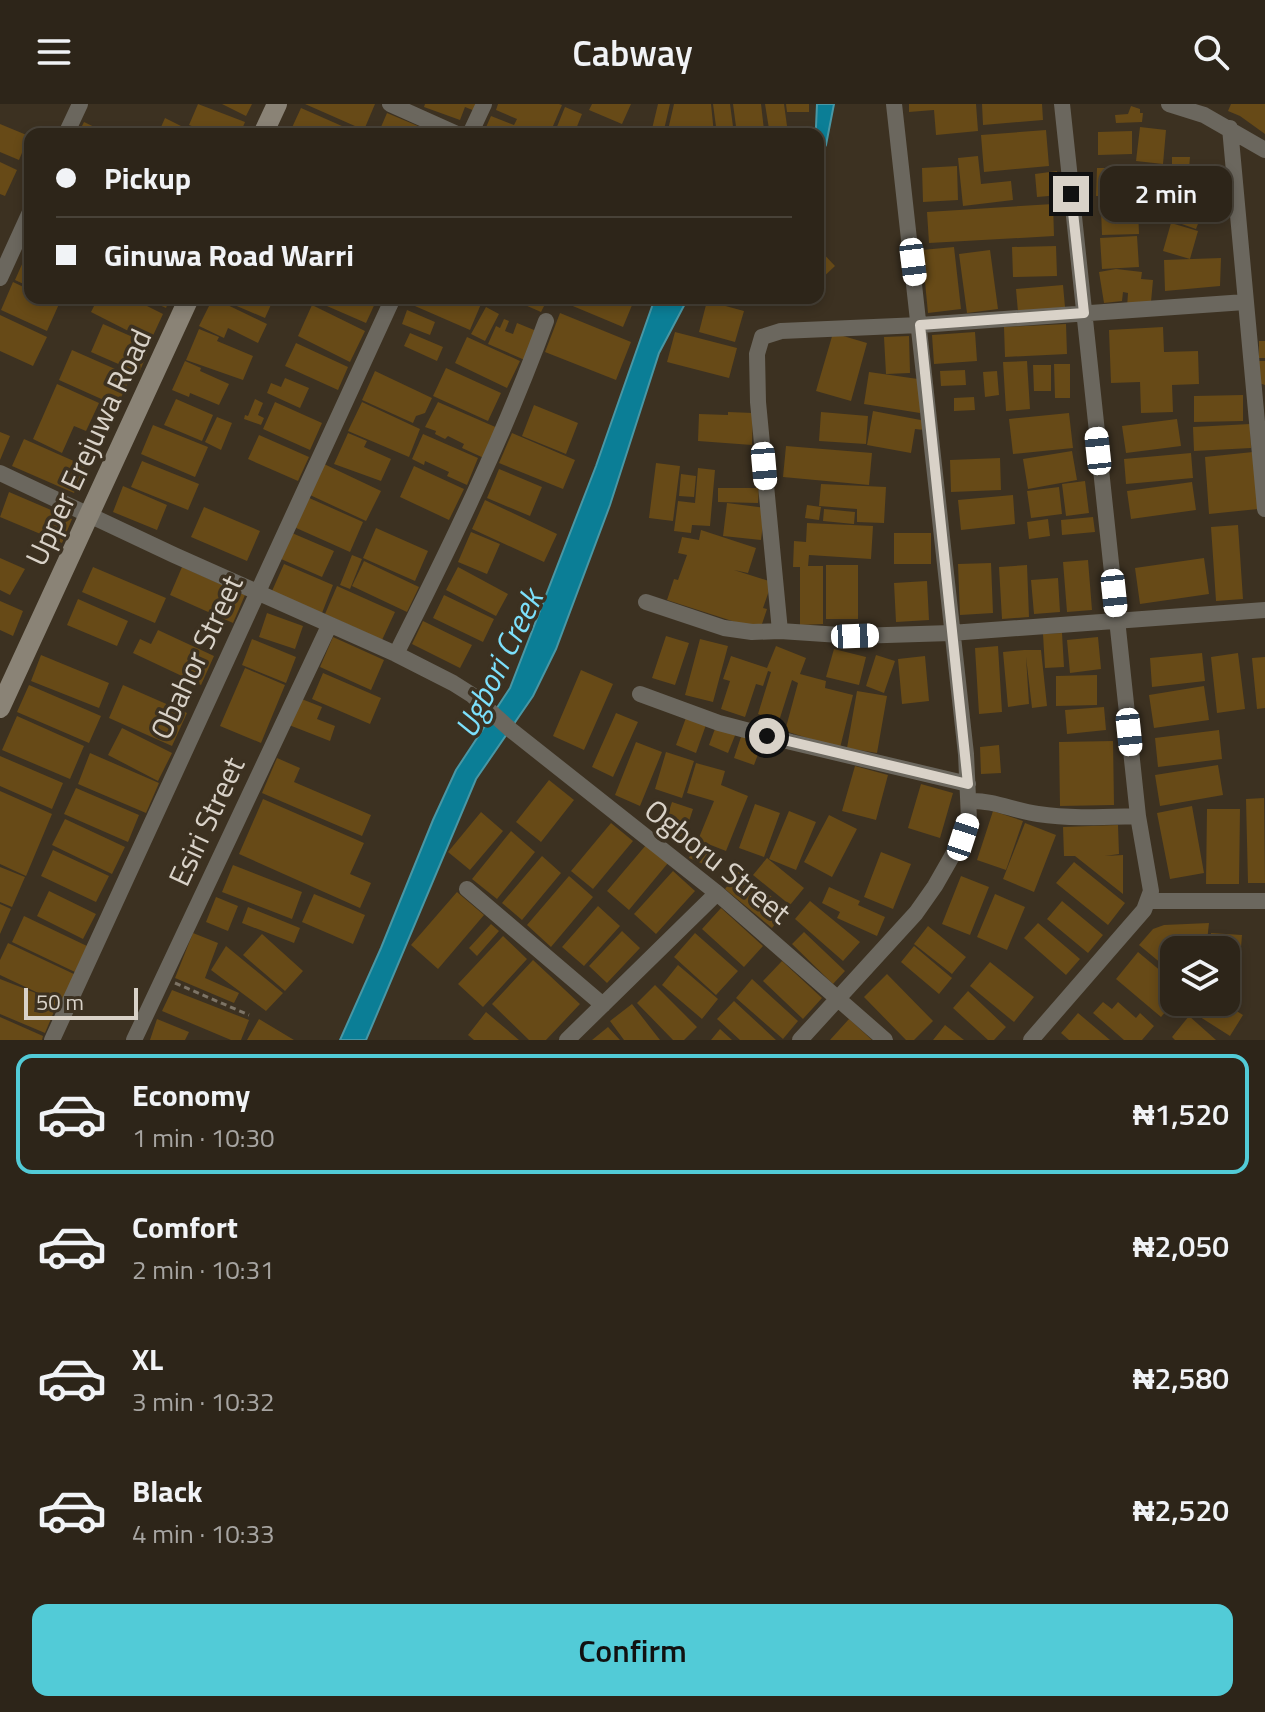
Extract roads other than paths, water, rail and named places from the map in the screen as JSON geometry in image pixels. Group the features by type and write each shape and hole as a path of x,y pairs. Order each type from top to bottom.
{"street":[{"path":"69,128 80,104"},
{"path":"266,128 277,104"},
{"path":"390,104 444,128"},
{"path":"473,128 484,104"},
{"path":"800,1040 916,913 963,837 969,819 966,754 894,104"},
{"path":"1031,1040 1144,910 1151,891 1138,816 1062,104"},
{"path":"1169,104 1204,115 1265,150"},
{"path":"1230,128 1265,509"},
{"path":"0,278 24,225"},
{"path":"780,631 758,402 757,354 762,337 781,331 920,325 1245,302"},
{"name":"Upper Erejuwa Road","path":"0,708 186,304"},
{"name":"Obahor Street","path":"52,1040 390,304"},
{"path":"396,654 517,401 546,321"},
{"name":"Ogboru Street","path":"0,473 453,683 717,893 885,1040"},
{"path":"646,602 724,628 855,636 951,633 1265,610"},
{"name":"Esiri Street","path":"134,1040 329,626"},
{"path":"640,694 719,723 969,792 983,800 1034,814 1066,818 1138,816"},
{"path":"467,889 603,1005"},
{"path":"567,1040 717,893"},
{"path":"1149,901 1265,901"}],"water":[{"path":"817,104 834,104 824,149 824,128 816,127"},
{"path":"653,304 685,304 659,353 610,505 556,649 533,696 476,779 366,1040 340,1040 456,770 510,688 596,466"}],"water label":[{"name":"Ugbori Creek","path":"498,663"}]}
